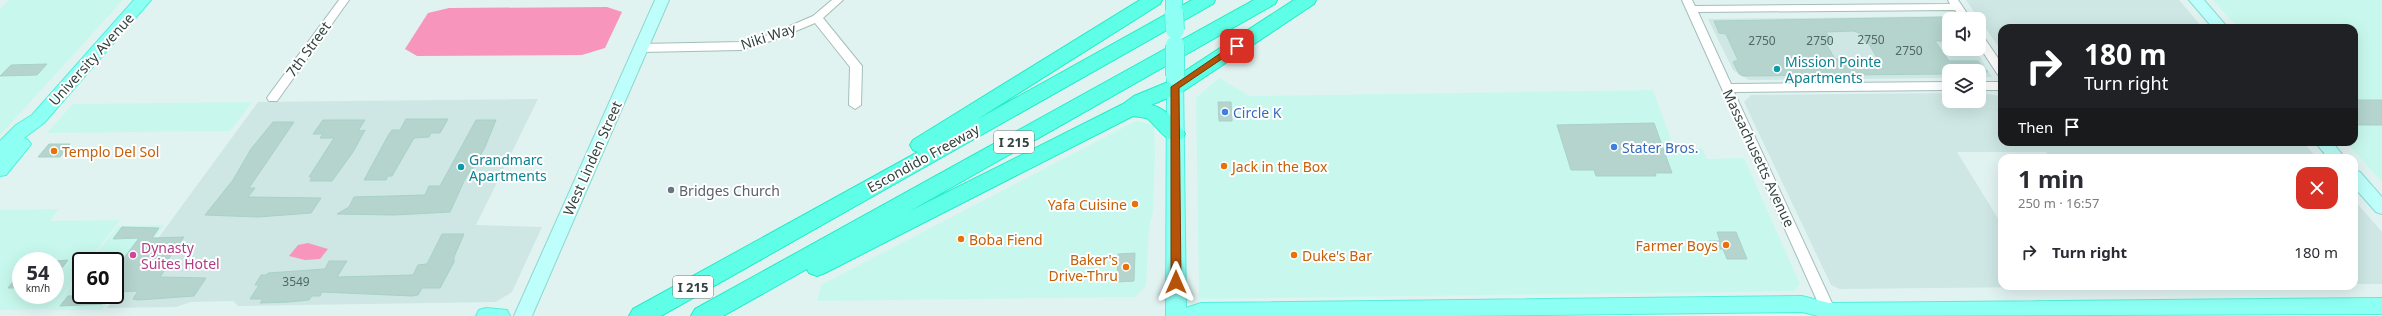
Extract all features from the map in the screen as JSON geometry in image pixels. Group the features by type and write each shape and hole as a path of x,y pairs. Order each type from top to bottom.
{"highway":[{"path":"745,258 962,118 1153,0"},
{"name":"Escondido Freeway","path":"640,316 1206,0"},
{"name":"I 215","path":"703,316 1268,0"},
{"path":"761,284 819,266 1130,109 1307,0"},
{"path":"1130,109 1153,112 1175,134"}],"main road":[{"name":"University Avenue","path":"0,152 22,129 38,119 144,0"},
{"name":"West Linden Street","path":"522,316 662,0"},
{"path":"1174,0 1176,316"},
{"path":"2196,0 2217,24"},
{"name":"University Avenue","path":"0,170 36,129 38,119"},
{"path":"2327,146 2334,154"},
{"path":"2358,181 2382,208"},
{"path":"1186,316 1202,311 1802,304 1827,314 2382,306"},
{"path":"486,316 500,316"}],"street":[{"name":"7th Street","path":"273,98 344,0"},
{"name":"Niki Way","path":"641,48 741,46 773,37 817,18 838,0"},
{"path":"1689,4 1955,3 1961,12"},
{"name":"Massachusetts Avenue","path":"1689,4 1827,314"},
{"path":"817,18 856,66 854,105"},
{"path":"1986,48 1998,66"},
{"path":"1726,88 1942,86"},
{"path":"1986,86 1998,86"}],"shaded area":[{"path":"9,0 123,0 0,135 0,9"},
{"path":"1966,0 2179,0 2200,24 1998,24 1998,46 1986,29 1986,12 1974,12"},
{"path":"2213,0 2382,0 2382,182 2350,146 2358,146 2358,24 2234,24"},
{"path":"607,7 622,12 605,48 582,55 417,56 405,49 428,13 449,8"},
{"path":"1942,16 1942,56 1979,56 1984,64 1942,64 1942,78 1749,80 1733,70 1708,19"},
{"path":"1986,67 1992,77 1986,77"},
{"path":"1219,78 1250,96 1653,90 1675,150 1702,148 1707,159 1744,158 1800,284 1794,291 1201,299 1199,296 1196,98"},
{"path":"1942,93 1942,108 1986,108 1986,94 1998,95 1998,146 2306,146 2314,154 2047,154 2046,152 1957,152 1998,219 1998,287 1840,289 1831,285 1744,102 1751,95"},
{"path":"538,99 476,225 542,227 512,292 496,302 238,306 233,301 191,302 176,307 107,308 110,304 124,304 124,285 258,102"},
{"path":"252,102 230,131 47,133 73,104"},
{"path":"1136,121 1154,125 1155,153 1153,212 1149,227 1146,286 1135,297 817,301 821,285"},
{"path":"2358,205 2382,232 2382,284 2358,284"},
{"path":"59,209 50,221 120,220 95,252 72,252 72,282 64,293 64,252 12,252 12,304 56,304 52,309 0,310 0,210"},
{"path":"164,225 124,280 124,252 97,252 118,226"},
{"path":"308,243 328,249 320,259 305,260 289,256 298,245"},
{"path":"72,284 72,304 106,304 102,310 52,310 57,304 64,304 64,295"}],"building":[{"path":"1942,17 1942,41 1935,41 1942,51 1942,56 1946,56 1949,61 1978,61 1981,64 1942,64 1942,74 1743,76 1739,74 1733,62 1738,60 1726,34 1719,33 1714,21","holes":["1853,31 1860,33 1865,42 1868,42 1877,58 1835,59 1825,42 1832,42 1826,32"]},
{"path":"47,64 37,75 0,76 11,65"},
{"path":"2358,100 2382,100 2382,125 2358,125"},
{"name":"Circle K","path":"1218,102 1231,102 1232,121 1219,121"},
{"name":"Grandmarc Apartments","path":"406,119 448,119 440,133 431,133 429,137 414,138 392,176 388,176 386,180 364,180 389,134 392,130 400,130"},
{"path":"323,120 365,120 358,131 365,130 353,152 332,181 310,181 312,177 309,177 334,138 320,138 323,134 313,134"},
{"name":"Grandmarc Apartments","path":"476,120 496,120 485,147 466,177 450,212 394,215 337,214 349,207 354,197 425,195 429,186 440,186"},
{"path":"273,122 294,122 249,188 255,188 248,197 321,198 311,213 258,217 205,215 233,180 251,149"},
{"name":"Stater Bros.","path":"1654,123 1672,173 1655,173 1656,176 1596,176 1594,170 1571,170 1557,125"},
{"name":"Templo Del Sol","path":"49,144 70,144 60,157 38,157"},
{"path":"122,227 159,228 152,238 184,237 163,267 167,267 160,277 206,278 194,296 138,300 133,299 138,291 124,292 124,258 139,238 113,239"},
{"name":"Farmer Boys","path":"1717,232 1736,232 1747,259 1727,259 1723,249 1712,249 1709,241 1720,241"},
{"path":"442,234 464,234 454,257 454,262 440,288 422,288 418,295 412,296 322,292 320,296 312,296 309,300 289,302 260,303 263,299 250,299 259,285 255,285 261,275 266,275 268,273 325,269 329,261 347,261 337,277 413,275 418,265 427,264"},
{"name":"Baker's Drive-Thru","path":"1135,253 1134,281 1117,282 1118,254"},
{"path":"12,283 12,288 8,288"},
{"path":"68,296 72,296 72,304 103,304 60,306 64,304 64,301"}],"place":[{"name":"Mission Pointe Apartments","path":"1777,69"},
{"name":"Circle K","path":"1225,112"},
{"name":"Stater Bros.","path":"1614,147"},
{"name":"Templo Del Sol","path":"54,151"},
{"name":"Jack in the Box","path":"1224,166"},
{"name":"Grandmarc Apartments","path":"461,167"},
{"name":"Bridges Church","path":"671,190"},
{"name":"Yafa Cuisine","path":"1135,204"},
{"name":"Boba Fiend","path":"961,239"},
{"name":"Farmer Boys","path":"1726,245"},
{"name":"Dynasty Suites Hotel","path":"133,255"},
{"name":"Duke's Bar","path":"1294,255"},
{"name":"Baker's Drive-Thru","path":"1126,267"}],"route":[{"path":"1176,282 1175,87 1237,46"}]}
